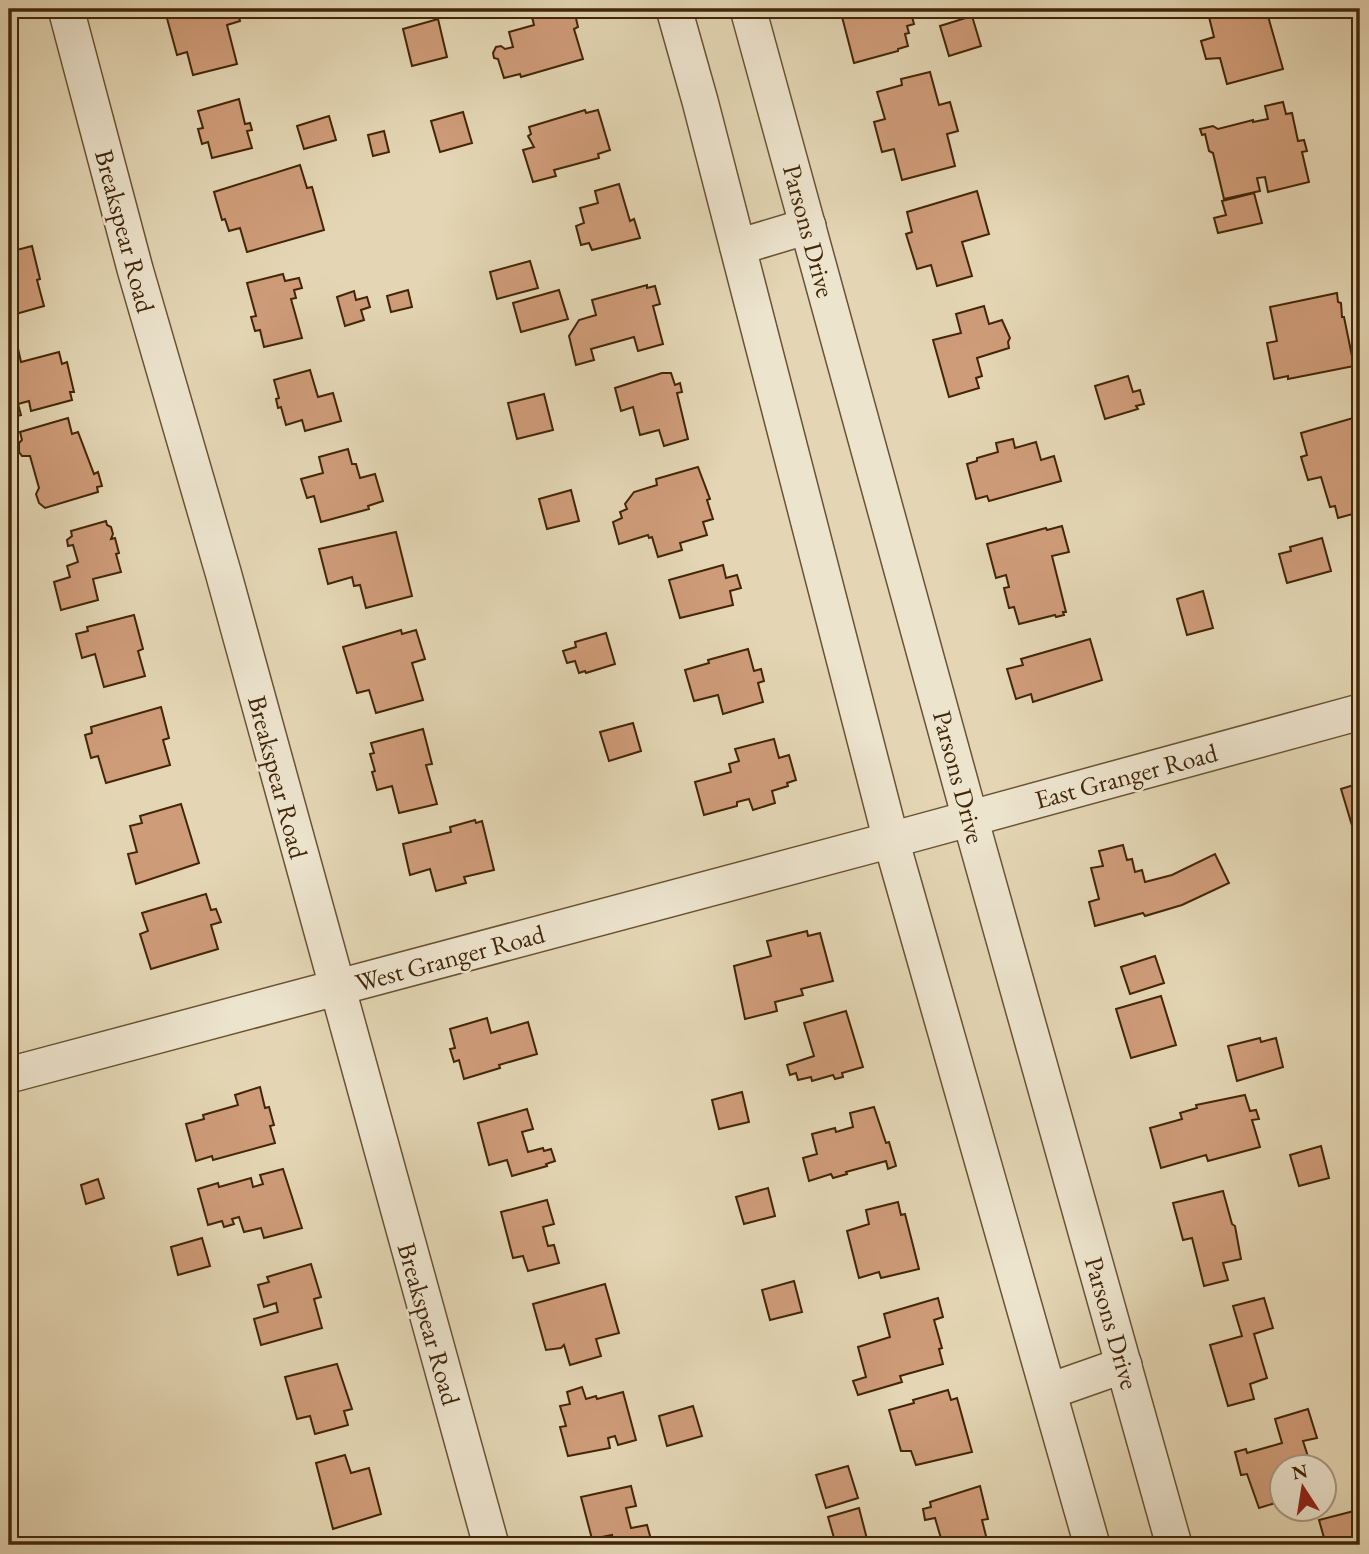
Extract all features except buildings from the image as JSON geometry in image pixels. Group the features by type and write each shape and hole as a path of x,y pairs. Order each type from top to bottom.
{"street":[{"name":"Breakspear Road","path":"66,9 135,269 222,572 491,1545"},
{"path":"674,9 891,840 1092,1545"},
{"name":"Parsons Drive","path":"748,9 970,818 1174,1545"},
{"path":"738,247 808,226"},
{"name":"East Granger Road","path":"891,840 1360,712"},
{"name":"West Granger Road","path":"9,1075 891,840"},
{"path":"1050,1391 1124,1365"}]}
